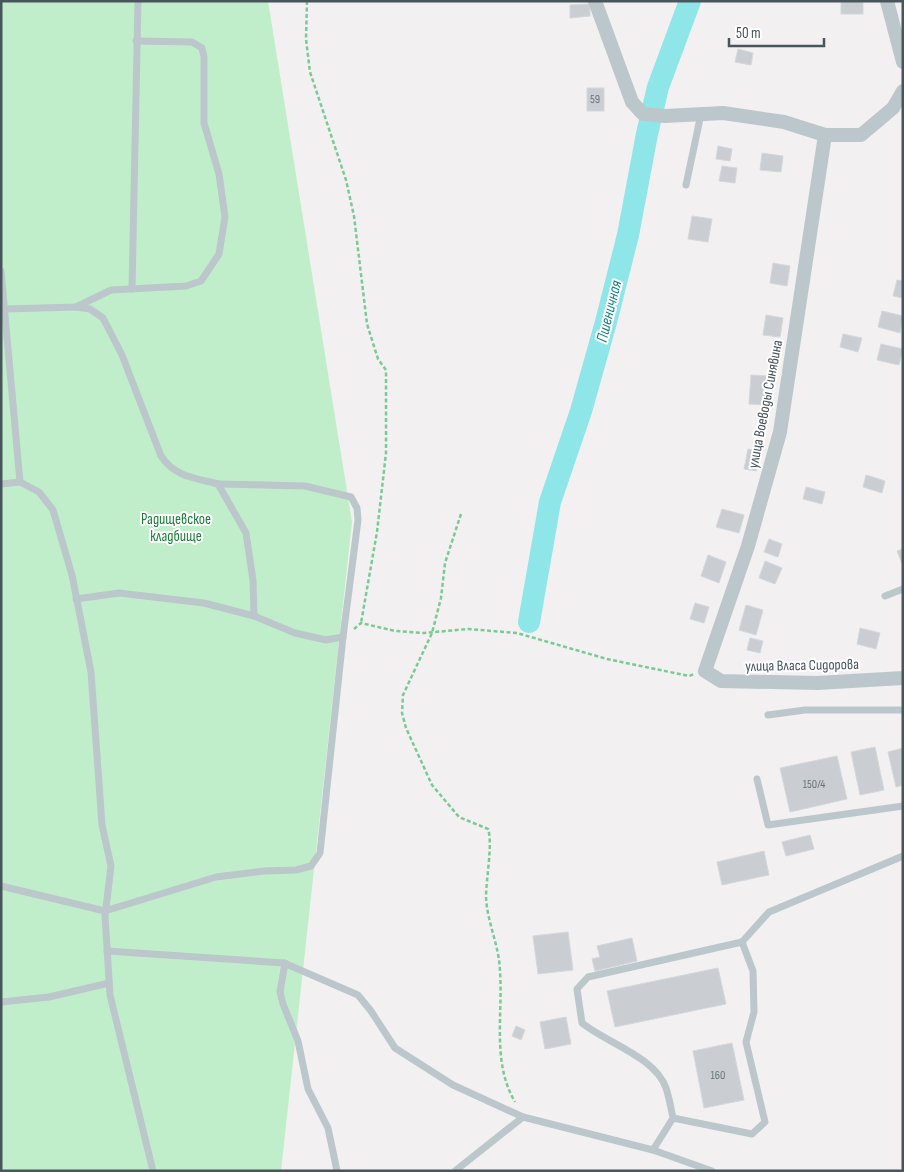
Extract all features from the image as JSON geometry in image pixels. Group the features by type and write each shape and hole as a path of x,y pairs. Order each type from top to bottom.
{"street":[{"path":"595,1 632,102 643,114 665,116 723,113 784,122 825,135 861,135 893,108 903,91"},
{"path":"887,1 903,62"},
{"name":"улица Воеводы Синявина","path":"705,671 748,546 780,432 825,135"},
{"name":"улица Власа Сидорова","path":"705,671 721,681 817,683 903,678"}],"lane":[{"path":"132,289 138,1"},
{"path":"76,307 111,290 186,286 201,281 219,254 225,217 219,174 204,123 204,57 202,48 192,42 136,41"},
{"path":"686,184 701,114"},
{"path":"1,271 20,482"},
{"path":"1,886 105,911 216,877 264,871 296,870 311,866 320,853 343,637 358,520 357,508 351,497 305,486 218,484 180,475 169,468 158,448 122,355 103,318 90,309 76,307 5,309"},
{"path":"1,484 20,482 39,492 53,510 76,599 91,672 102,825 111,866 105,911 110,995 153,1171"},
{"path":"218,484 246,533 253,580 254,616"},
{"path":"884,596 903,589"},
{"path":"76,599 119,593 204,604 254,616 295,633 326,640 343,637"},
{"path":"768,715 814,709 903,710"},
{"path":"757,779 768,825 903,806"},
{"path":"653,1150 673,1118 666,1087 650,1065 596,1034 582,1023 577,989 588,977 742,942 769,912 903,856"},
{"path":"673,1118 752,1134 765,1122 746,1042 754,1012 753,972 742,942"},
{"path":"107,951 285,963 358,995 371,1011 395,1048 453,1084 523,1117 653,1150 712,1171"},
{"path":"285,963 280,992 298,1041 308,1089 328,1128 337,1171"},
{"path":"1,1002 49,997 109,983"},
{"path":"455,1171 523,1117"}],"path":[{"path":"307,1 306,39 310,72 346,180 354,216 367,324 378,359 386,370 386,453 377,532 361,624 343,637"},
{"path":"461,514 445,563 441,598 432,633 403,695 402,713 406,728 432,784 455,813 488,829 490,836 486,875 487,909 499,958 501,984 500,1056 506,1085 523,1117"},
{"path":"361,624 396,631 432,633 468,628 517,634 607,659 689,676 705,671"}],"green space":[{"name":"Радищевское кладбище","path":"1,1 268,1 352,522 281,1171 1,1171"}],"building":[{"path":"841,1 863,1 863,14 841,14"},
{"path":"590,4 590,16 570,18 570,5"},
{"path":"738,49 753,53 751,65 735,62"},
{"path":"587,88 604,88 604,111 587,111"},
{"path":"718,146 732,149 730,161 716,159"},
{"path":"762,153 783,156 781,172 760,170"},
{"path":"722,166 737,168 735,183 719,181"},
{"path":"692,216 712,219 708,242 688,239"},
{"path":"773,263 790,266 787,286 770,283"},
{"path":"897,280 903,281 903,298 893,296"},
{"path":"882,311 903,316 900,333 878,327"},
{"path":"766,315 783,318 780,337 763,335"},
{"path":"843,334 862,338 858,352 840,347"},
{"path":"881,344 903,349 899,365 877,360"},
{"path":"751,375 769,376 767,405 749,404"},
{"path":"748,449 760,452 756,471 744,469"},
{"path":"866,475 885,481 882,493 863,487"},
{"path":"806,487 825,492 822,504 803,499"},
{"path":"722,509 744,515 739,533 716,527"},
{"path":"769,539 782,544 778,557 764,552"},
{"path":"903,549 903,566 897,551"},
{"path":"708,555 726,562 719,583 701,576"},
{"path":"765,561 782,568 775,584 759,578"},
{"path":"695,603 709,607 704,623 690,619"},
{"path":"746,605 763,610 756,635 739,630"},
{"path":"860,628 880,633 876,649 857,644"},
{"path":"750,638 763,641 760,653 747,650"},
{"path":"875,747 884,790 860,795 851,752"},
{"path":"903,748 903,785 896,787 888,752"},
{"path":"837,756 847,799 790,812 780,768"},
{"path":"810,835 814,849 786,856 782,842"},
{"path":"764,851 769,875 722,885 717,862"},
{"path":"568,932 573,970 538,974 533,936"},
{"path":"632,938 637,961 595,971 592,959 600,957 597,946"},
{"path":"718,968 726,1004 615,1027 607,991"},
{"path":"566,1017 571,1044 545,1049 540,1022"},
{"path":"516,1026 525,1030 521,1040 512,1036"},
{"path":"732,1043 744,1100 704,1108 693,1051"}],"waterway":[{"name":"Пшеничная","path":"529,622 550,502 581,411 606,322 628,235 658,87 690,1"}]}
